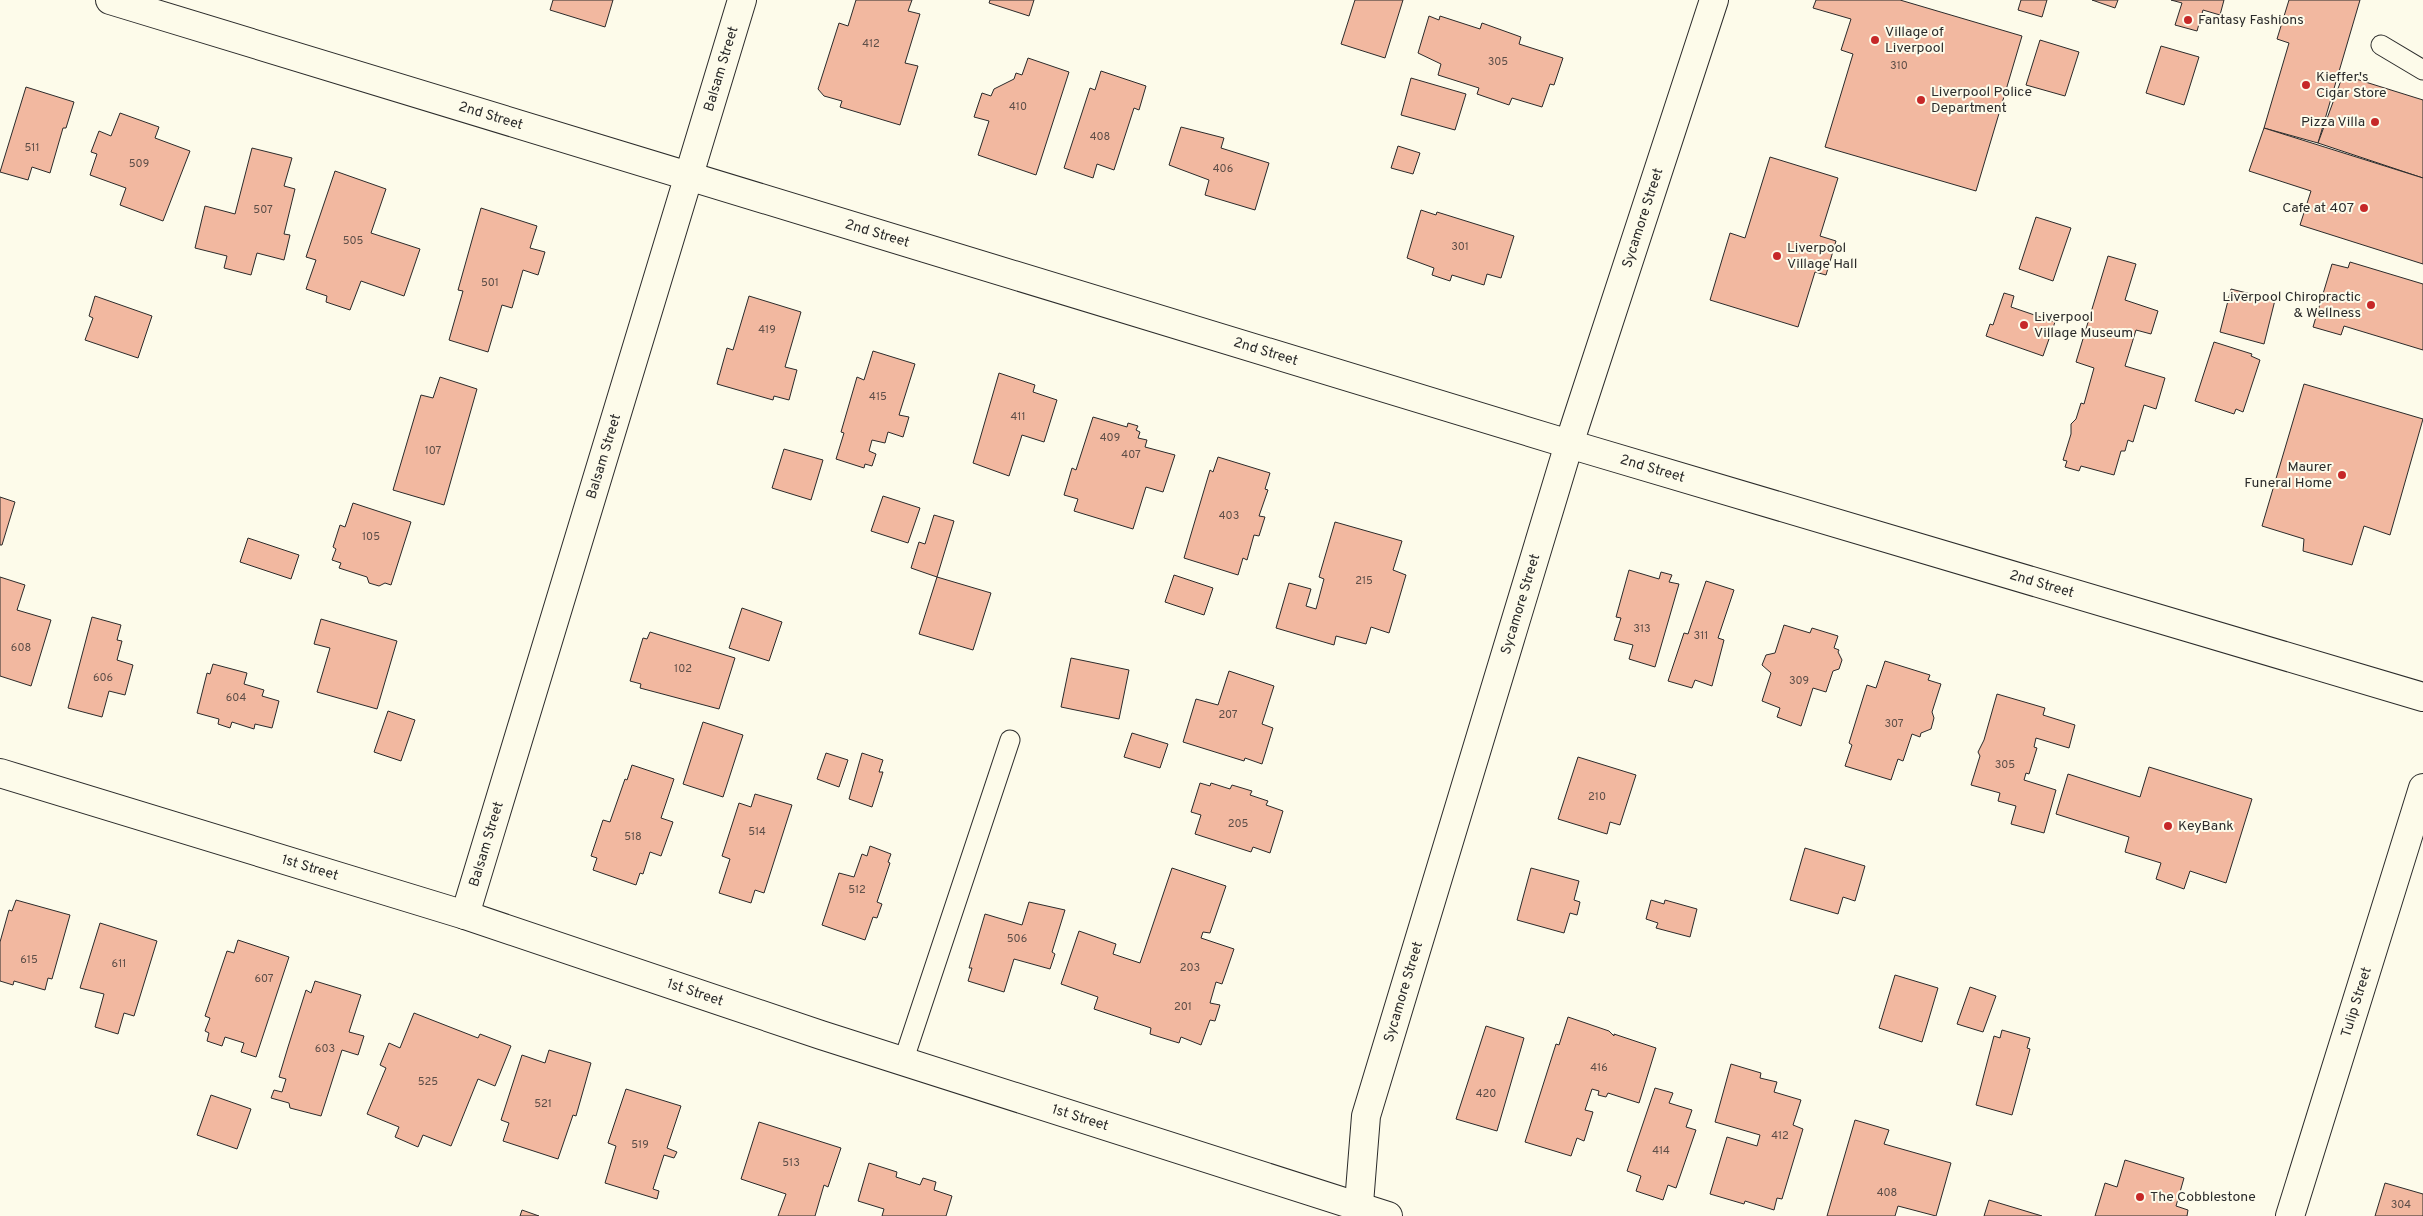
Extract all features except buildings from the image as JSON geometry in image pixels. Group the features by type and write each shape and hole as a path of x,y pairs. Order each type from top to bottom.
{"street":[{"name":"2nd Street","path":"110,0 1569,444 2423,697"},
{"name":"Balsam Street","path":"466,914 742,0"},
{"name":"Sycamore Street","path":"1358,1211 1366,1116 1569,444 1714,0"},
{"name":"1st Street","path":"0,773 466,914 903,1062 1358,1211 1388,1216"},
{"name":"Tulip Street","path":"2290,1216 2423,788"}],"lane":[{"path":"2381,45 2423,70"},
{"path":"903,1062 1010,740"}],"place":[{"name":"Fantasy Fashions","path":"2188,20"},
{"name":"Village of Liverpool","path":"1875,40"},
{"name":"Kieffer's Cigar Store","path":"2306,85"},
{"name":"Liverpool Police Department","path":"1921,100"},
{"name":"Pizza Villa","path":"2375,122"},
{"name":"Cafe at 407","path":"2364,208"},
{"name":"Liverpool Village Hall","path":"1777,256"},
{"name":"Liverpool Chiropractic & Wellness","path":"2371,305"},
{"name":"Liverpool Village Museum","path":"2024,325"},
{"name":"Maurer Funeral Home","path":"2342,475"},
{"name":"KeyBank","path":"2168,826"},
{"name":"The Cobblestone","path":"2140,1197"}]}
